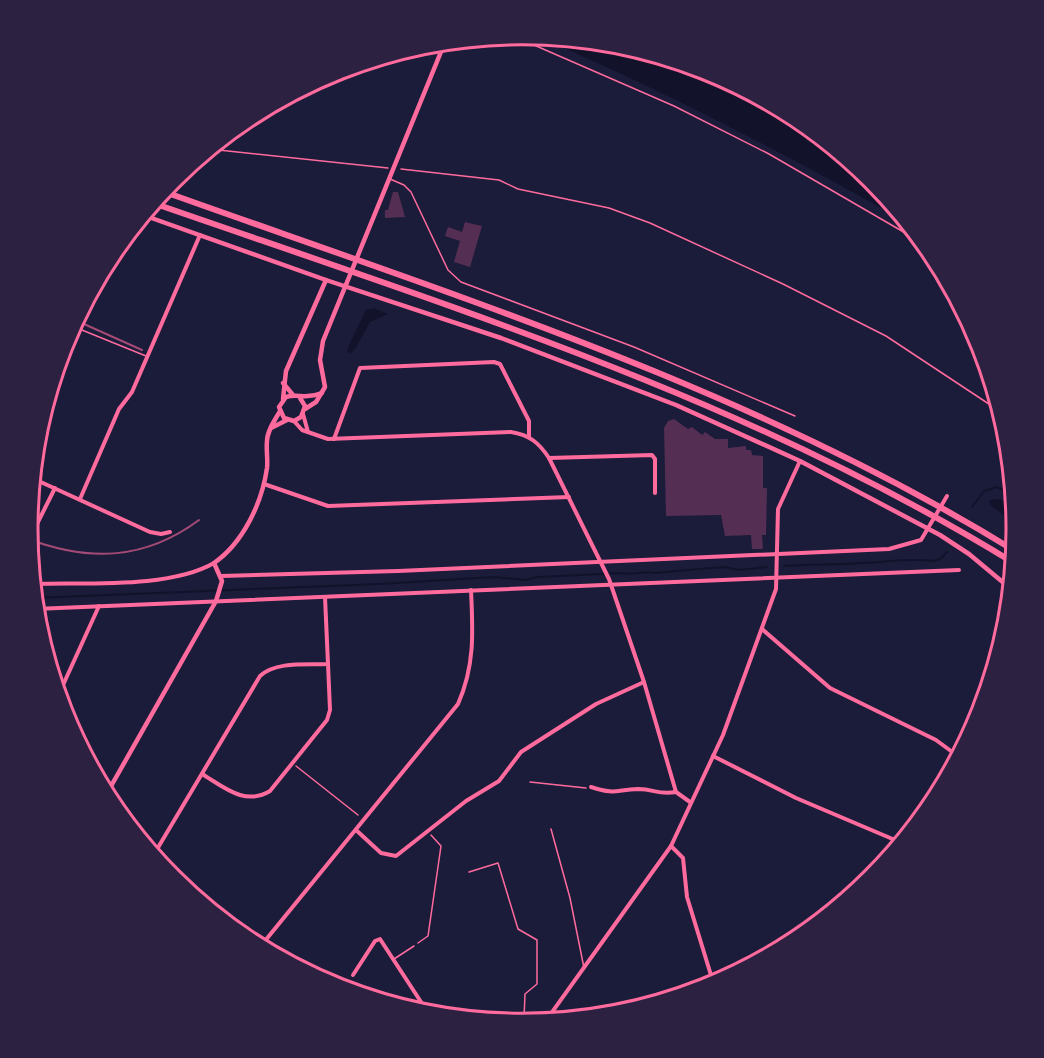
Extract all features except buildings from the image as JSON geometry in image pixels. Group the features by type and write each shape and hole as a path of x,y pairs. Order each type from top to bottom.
{"highway":[{"path":"172,194 472,301 681,381 844,455 952,513 1005,545"},
{"path":"162,205 461,310 678,392 766,430 867,480 1005,558"}],"street":[{"path":"294,421 316,402 322,393 326,381 320,352 389,179 397,168 415,115 441,52"},
{"path":"151,218 326,280 381,296 579,367 676,405 800,461 940,535 969,554 1003,582"},
{"path":"80,499 120,409 132,392 200,234"},
{"path":"41,584 164,579 198,571 213,563 241,537 264,484 267,466 266,440 280,411 283,383 326,280"},
{"path":"334,439 360,368 494,362 500,364 530,421 529,437"},
{"path":"283,383 293,395 300,398 322,393"},
{"path":"283,399 293,395"},
{"path":"300,398 308,433"},
{"path":"280,411 287,420"},
{"path":"271,428 287,420 294,421 308,433 334,439 511,432 529,437 541,446 570,497 609,579 644,682 676,792 690,802"},
{"path":"549,458 652,455 655,459 655,493"},
{"path":"554,1012 671,846 732,714 776,589 775,556 780,500 800,461"},
{"path":"40,482 150,532 161,534 170,532"},
{"path":"264,484 313,503 334,507 570,497"},
{"path":"38,522 55,488"},
{"path":"222,578 775,556 889,549 915,544 925,536 947,496"},
{"path":"111,786 216,599 222,578 213,563"},
{"path":"45,609 216,599 959,570"},
{"path":"266,940 458,704 468,682 472,659 471,590"},
{"path":"202,774 238,795 249,799 259,797 270,791 327,720 330,711 325,596"},
{"path":"63,685 99,606"},
{"path":"762,629 830,688 936,740 951,753"},
{"path":"158,848 250,690 264,672 288,666 328,664"},
{"path":"356,830 381,853 391,857 396,856 466,801 499,781 521,752 596,705 644,682"},
{"path":"713,756 796,798 893,840"},
{"path":"591,787 610,793 641,789 665,795 676,792"},
{"path":"671,846 681,854 687,897 713,975"},
{"path":"353,975 377,939 381,940 421,1003"}],"lane":[{"path":"389,179 404,185 411,192 448,270 461,282 634,346 795,416"},
{"path":"80,330 147,357"},
{"path":"551,829 570,898 581,964 584,969"},
{"path":"470,872 498,863 518,929 537,940 537,984 525,994 524,1014"},
{"path":"394,959 414,946"}],"path":[{"path":"535,45 685,111 769,154 905,233"},
{"path":"221,150 397,168 412,172 451,173 499,180 518,189 609,208 650,223 783,284 878,332 990,405"},
{"path":"293,764 364,820"},
{"path":"530,782 591,787"},
{"path":"414,946 428,936 441,846 428,832"}],"shaded area":[{"path":"561,47 617,54 647,61 678,70 736,94 791,126 817,145 865,186 887,211 724,124"},
{"path":"374,308 388,314 370,322 350,354 347,351 349,345 366,310"},
{"path":"1000,499 1005,502 1006,516 990,505 989,501"}],"waterway":[{"path":"972,507 984,491 997,487 1004,490"},
{"path":"784,566 907,560 933,561 940,559 947,552"},
{"path":"43,598 494,577 525,580 538,577 655,573 723,567 740,570 767,567"}],"railway":[{"path":"83,324 142,350"},
{"path":"38,542 95,554 138,550 179,533 199,520"}]}
